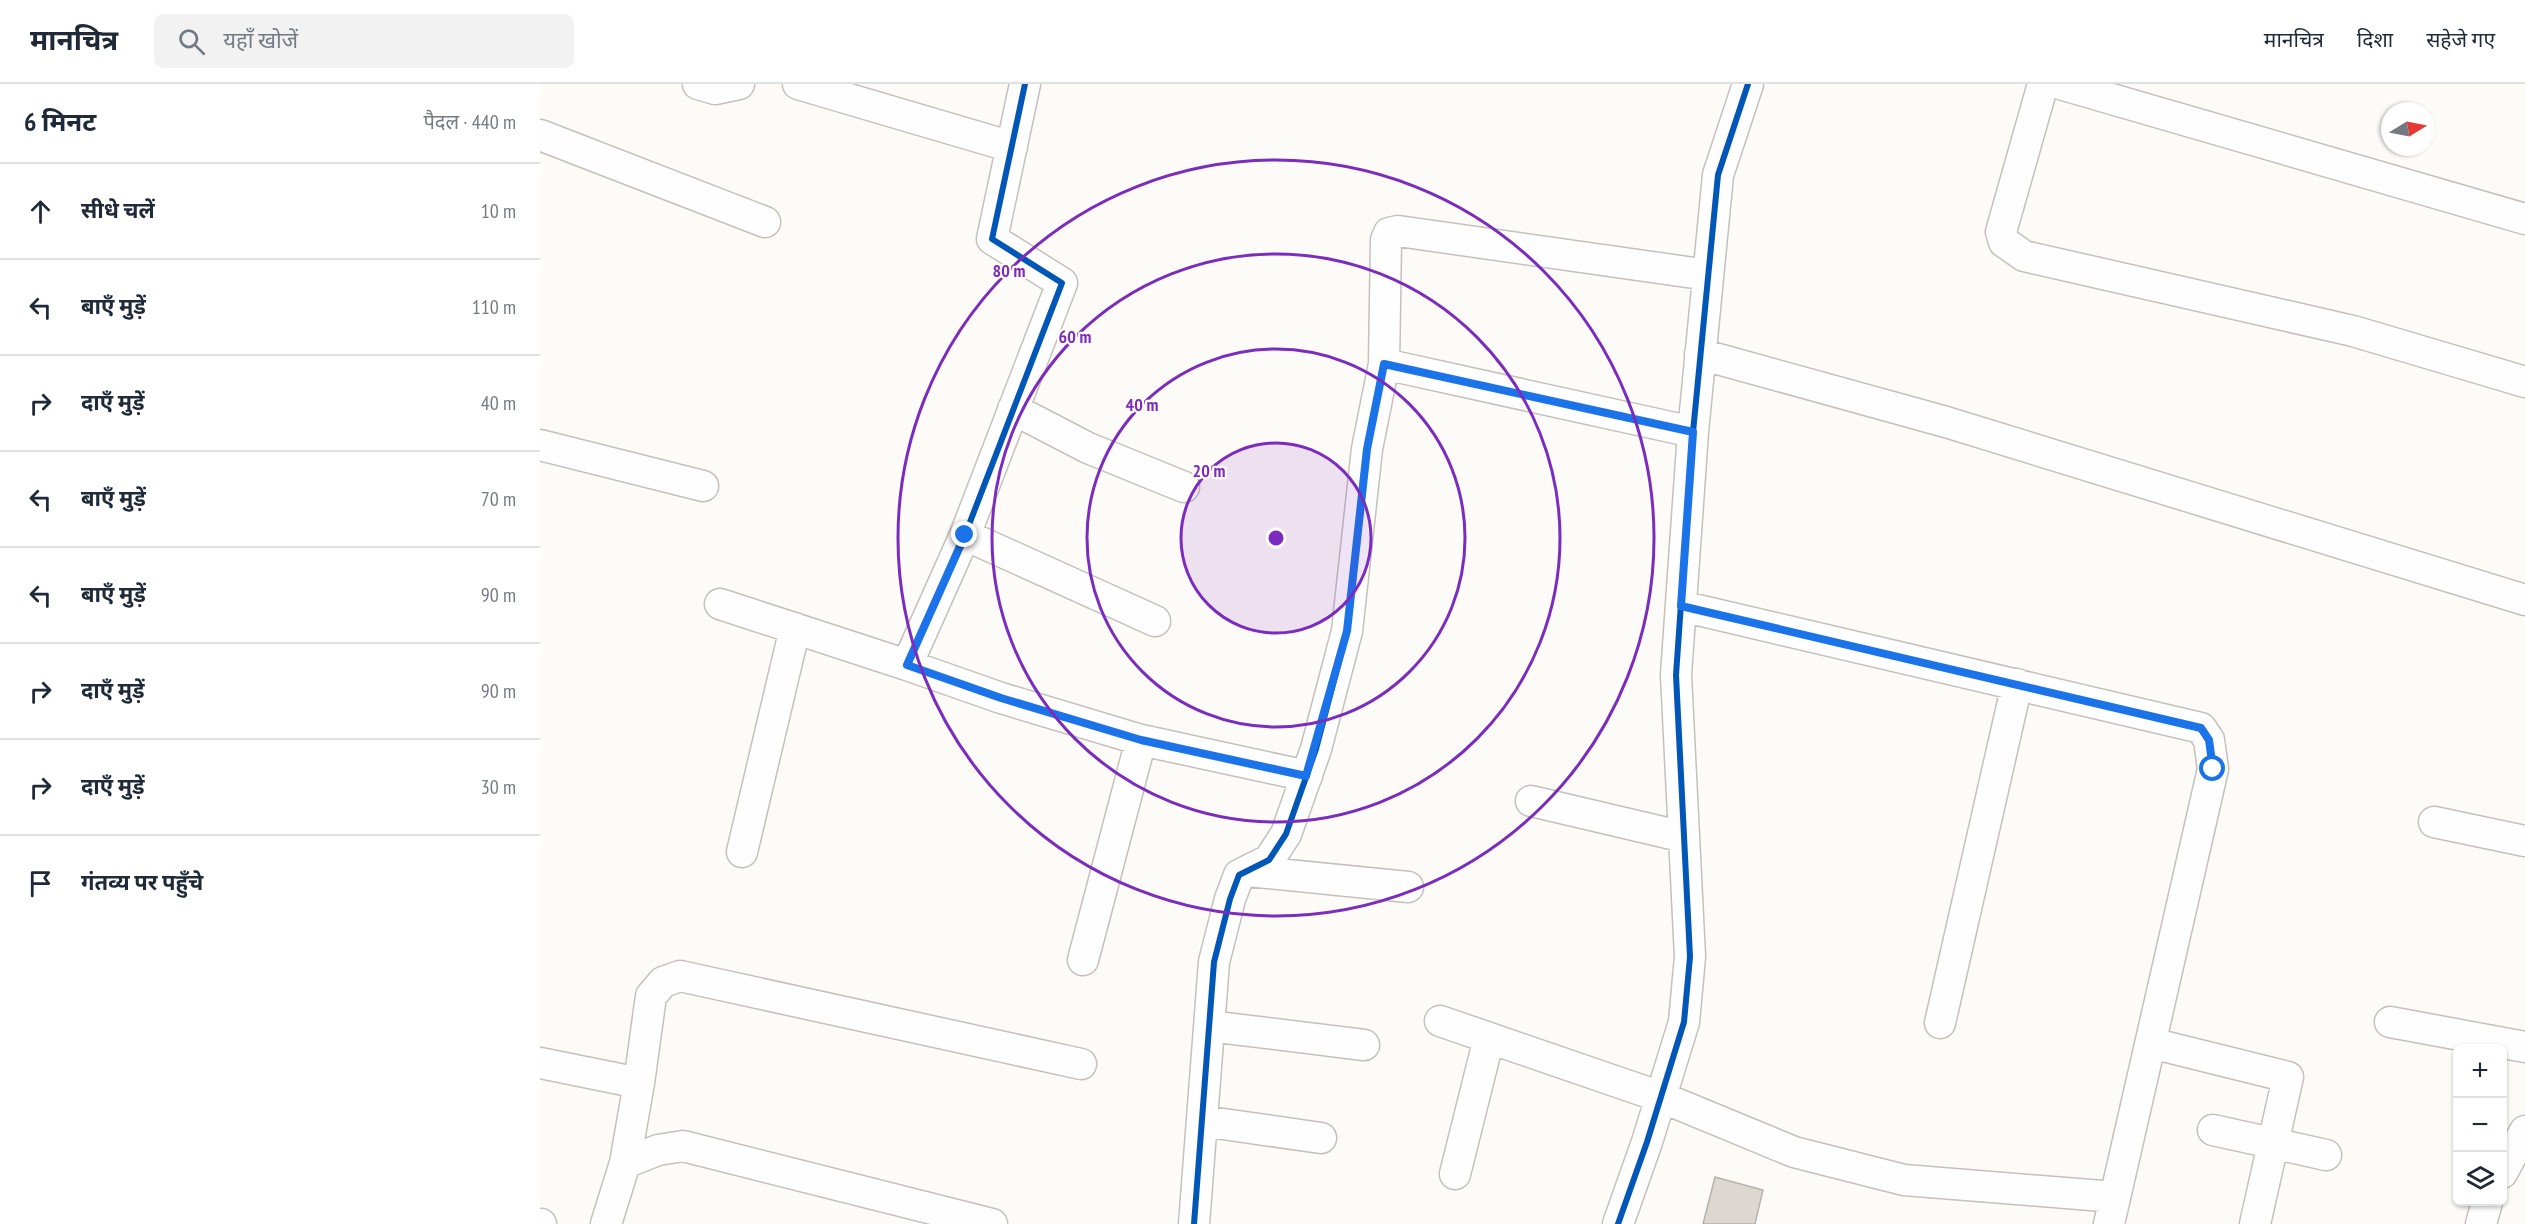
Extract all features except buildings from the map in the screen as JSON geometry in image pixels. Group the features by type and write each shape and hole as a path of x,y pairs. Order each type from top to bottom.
{"street":[{"path":"698,84 715,89 739,84"},
{"path":"798,84 1012,147"},
{"path":"907,665 965,535 1062,283 992,239 1025,84"},
{"path":"1618,1224 1684,1022 1690,957 1676,675 1693,432 1718,175 1749,84"},
{"path":"2043,84 2001,232 2004,242 2024,256 2353,331 2525,382"},
{"path":"2060,84 2525,219"},
{"path":"540,135 765,222"},
{"path":"1194,1224 1214,962 1230,899 1239,875 1269,860 1286,834 1306,776 1347,631 1367,449 1384,364 1386,240 1389,233 1398,231 1708,275"},
{"path":"1700,354 1946,422 2525,600"},
{"path":"1384,364 1693,432"},
{"path":"1013,409 1088,448 1184,487"},
{"path":"540,445 703,486"},
{"path":"965,535 1155,621"},
{"path":"720,604 1001,698 1141,740 1306,776"},
{"path":"1440,1021 1661,1097 1794,1152 1904,1180 2112,1211 2213,769 2209,740 2201,728 1681,606"},
{"path":"742,852 795,628"},
{"path":"1940,1023 2017,684"},
{"path":"1083,960 1141,740"},
{"path":"1531,801 1684,837"},
{"path":"2434,822 2525,841"},
{"path":"1248,871 1408,887"},
{"path":"606,1224 624,1163 639,1083 651,996 663,982 680,976 1081,1064"},
{"path":"2390,1022 2525,1047"},
{"path":"1209,1026 1364,1045"},
{"path":"1455,1174 1489,1038"},
{"path":"2151,1043 2288,1077 2255,1224"},
{"path":"540,1062 639,1083"},
{"path":"1202,1121 1321,1138"},
{"path":"2213,1130 2326,1155"},
{"path":"624,1163 658,1149 683,1146 992,1224"},
{"path":"2481,1224 2486,1206"}],"cycle path":[{"path":"1025,84 992,239 1062,283 965,535 907,665 1001,698 1141,740 1307,776"},
{"path":"1618,1224 1647,1142 1684,1022 1690,957 1676,675 1693,432 1718,175 1748,84"},
{"path":"1194,1224 1214,962 1230,899 1239,875 1269,860 1286,834 1316,749 1347,631 1367,449 1384,364 1693,432"}],"route":[{"path":"965,535 907,665 1001,698 1141,740 1306,776 1316,749 1347,631 1367,449 1384,364 1693,432 1681,606 2201,728 2209,740 2213,769"}]}
